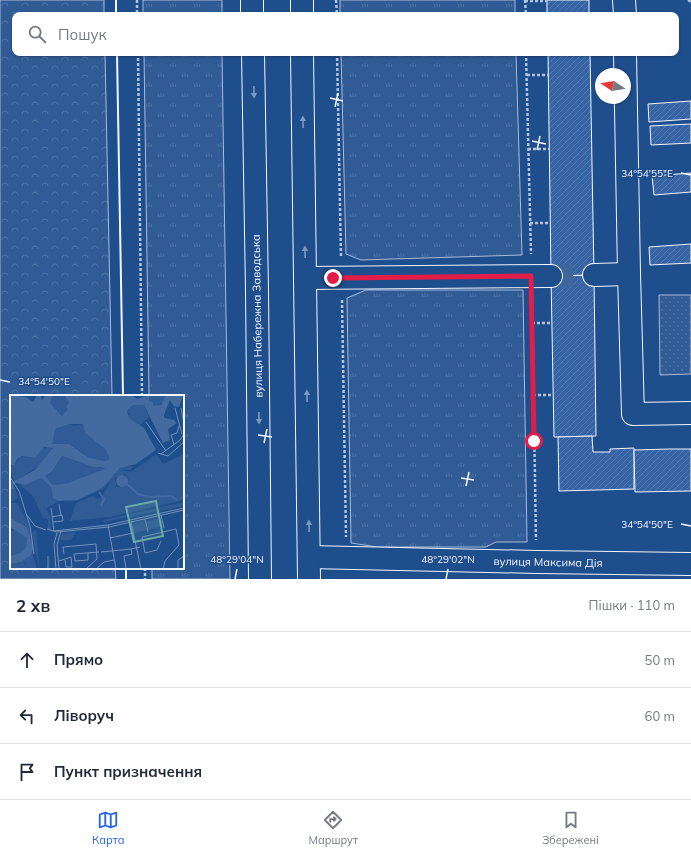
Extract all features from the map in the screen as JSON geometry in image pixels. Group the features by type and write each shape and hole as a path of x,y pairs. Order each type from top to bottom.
{"main road":[{"path":"252,0 252,12"},
{"path":"302,0 302,12"},
{"path":"624,0 625,12"},
{"name":"вулиця Набережна Заводська","path":"253,56 260,579"},
{"path":"302,56 309,579"},
{"path":"625,56 633,414 691,412"},
{"path":"594,275 629,274"},
{"path":"305,278 541,276"},
{"name":"вулиця Максима Дія","path":"309,557 346,558 515,570 537,562 691,564"}],"path":[{"path":"137,0 137,12"},
{"path":"336,0 337,12"},
{"path":"526,12 525,1 547,1"},
{"path":"138,56 142,395"},
{"path":"337,56 346,558"},
{"path":"526,56 530,223 541,276 532,323 537,562"},
{"path":"527,75 548,75"},
{"path":"528,149 549,149"},
{"path":"530,223 550,223"},
{"path":"532,323 552,323"},
{"path":"534,395 553,395"}],"green space":[{"path":"0,0 104,0 104,12 12,12 12,56 105,56 112,395 10,395 10,569 115,569 116,579 0,579"},
{"path":"143,0 222,0 222,12 143,12"},
{"path":"340,0 515,0 515,12 340,12"},
{"path":"144,56 222,56 230,579 152,579 152,569 184,569 184,395 149,395"},
{"path":"341,56 516,56 522,255 361,260 346,254"},
{"path":"366,290 523,290 527,542 496,542 486,547 377,547 351,543 347,298"},
{"path":"659,295 691,295 691,374 660,375"}],"building":[{"path":"547,0 589,0 589,12 547,12"},
{"path":"548,56 590,56 594,275 551,276"},
{"path":"691,101 691,119 649,122 648,104"},
{"path":"691,124 691,143 651,145 650,126"},
{"path":"691,173 691,192 654,195 652,176"},
{"path":"691,244 691,263 650,265 649,247"},
{"path":"594,275 596,436 554,437 551,276"},
{"path":"592,436 593,452 610,452 610,449 634,448 634,489 559,491 558,437"},
{"path":"691,449 691,491 635,492 634,450"}],"tunnel":[{"path":"551,276 594,275"}],"wall":[{"path":"116,0 116,12"},
{"path":"117,56 123,395"},
{"path":"126,569 126,579"}],"route":[{"path":"333,278 531,276 534,441"}]}
